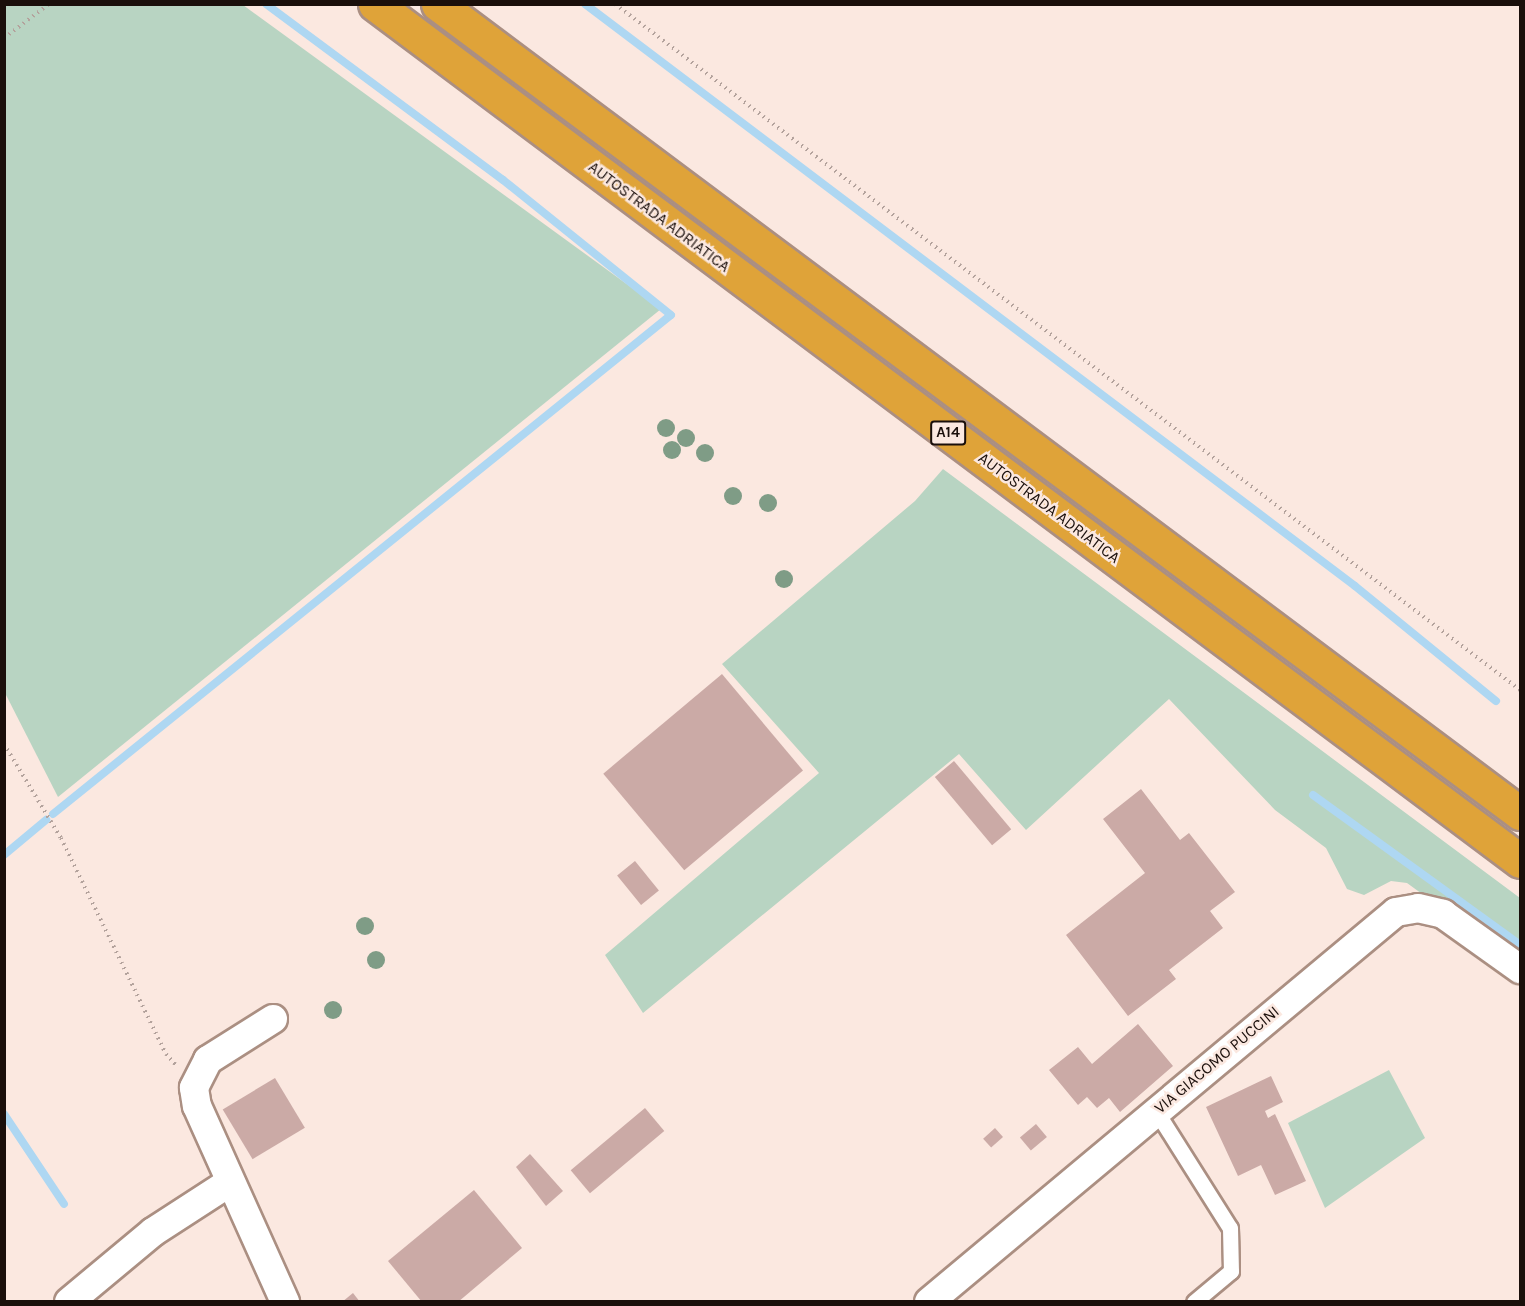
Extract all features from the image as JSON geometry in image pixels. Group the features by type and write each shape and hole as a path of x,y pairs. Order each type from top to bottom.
{"highway":[{"name":"AUTOSTRADA ADRIATICA","path":"375,4 1521,861"},
{"name":"A14","path":"438,4 1521,813"}],"street":[{"name":"VIA GIACOMO PUCCINI","path":"928,1302 1396,912 1418,908 1443,914 1521,969"},
{"path":"273,1019 216,1053 197,1078 197,1106 285,1302"},
{"path":"69,1302 153,1232 230,1182"}],"lane":[{"path":"1156,1111 1230,1228 1231,1271 1194,1302"}],"path":[{"path":"4,38 49,4"},
{"path":"615,4 1521,690"},
{"path":"4,744 61,838 166,1054 197,1078"}],"green space":[{"path":"5,4 243,5 661,309 58,797 5,693"},
{"path":"943,469 1520,898 1520,965 1407,883 1391,881 1364,895 1347,889 1326,848 1275,810 1169,699 1026,830 959,754 643,1013 605,955 819,773 722,664 915,501"},
{"path":"1389,1070 1425,1138 1325,1208 1288,1123"}],"building":[{"path":"722,674 803,771 684,870 603,774"},
{"path":"954,761 1011,829 992,845 935,777"},
{"path":"1141,789 1180,840 1189,833 1235,892 1210,911 1223,928 1169,970 1176,979 1128,1016 1066,935 1145,873 1103,819"},
{"path":"635,861 659,891 641,905 617,875"},
{"path":"1138,1024 1173,1066 1120,1112 1109,1098 1097,1108 1087,1097 1078,1105 1049,1070 1078,1047 1092,1064"},
{"path":"1271,1076 1283,1102 1265,1111 1268,1118 1275,1114 1306,1181 1275,1195 1261,1165 1238,1176 1206,1107"},
{"path":"275,1078 305,1128 253,1159 223,1109"},
{"path":"645,1108 664,1131 590,1193 571,1170"},
{"path":"1036,1124 1047,1137 1031,1151 1020,1137"},
{"path":"995,1128 1003,1137 991,1148 983,1139"},
{"path":"530,1154 563,1191 546,1206 516,1167"},
{"path":"474,1190 522,1248 458,1302 422,1302 388,1261"},
{"path":"353,1293 360,1302 342,1302"}],"waterway":[{"path":"53,814 671,315 503,180 266,4"},
{"path":"585,4 1355,586 1496,701"},
{"path":"1313,795 1520,945"},
{"path":"4,855 46,820"},
{"path":"4,1114 64,1204"}]}
